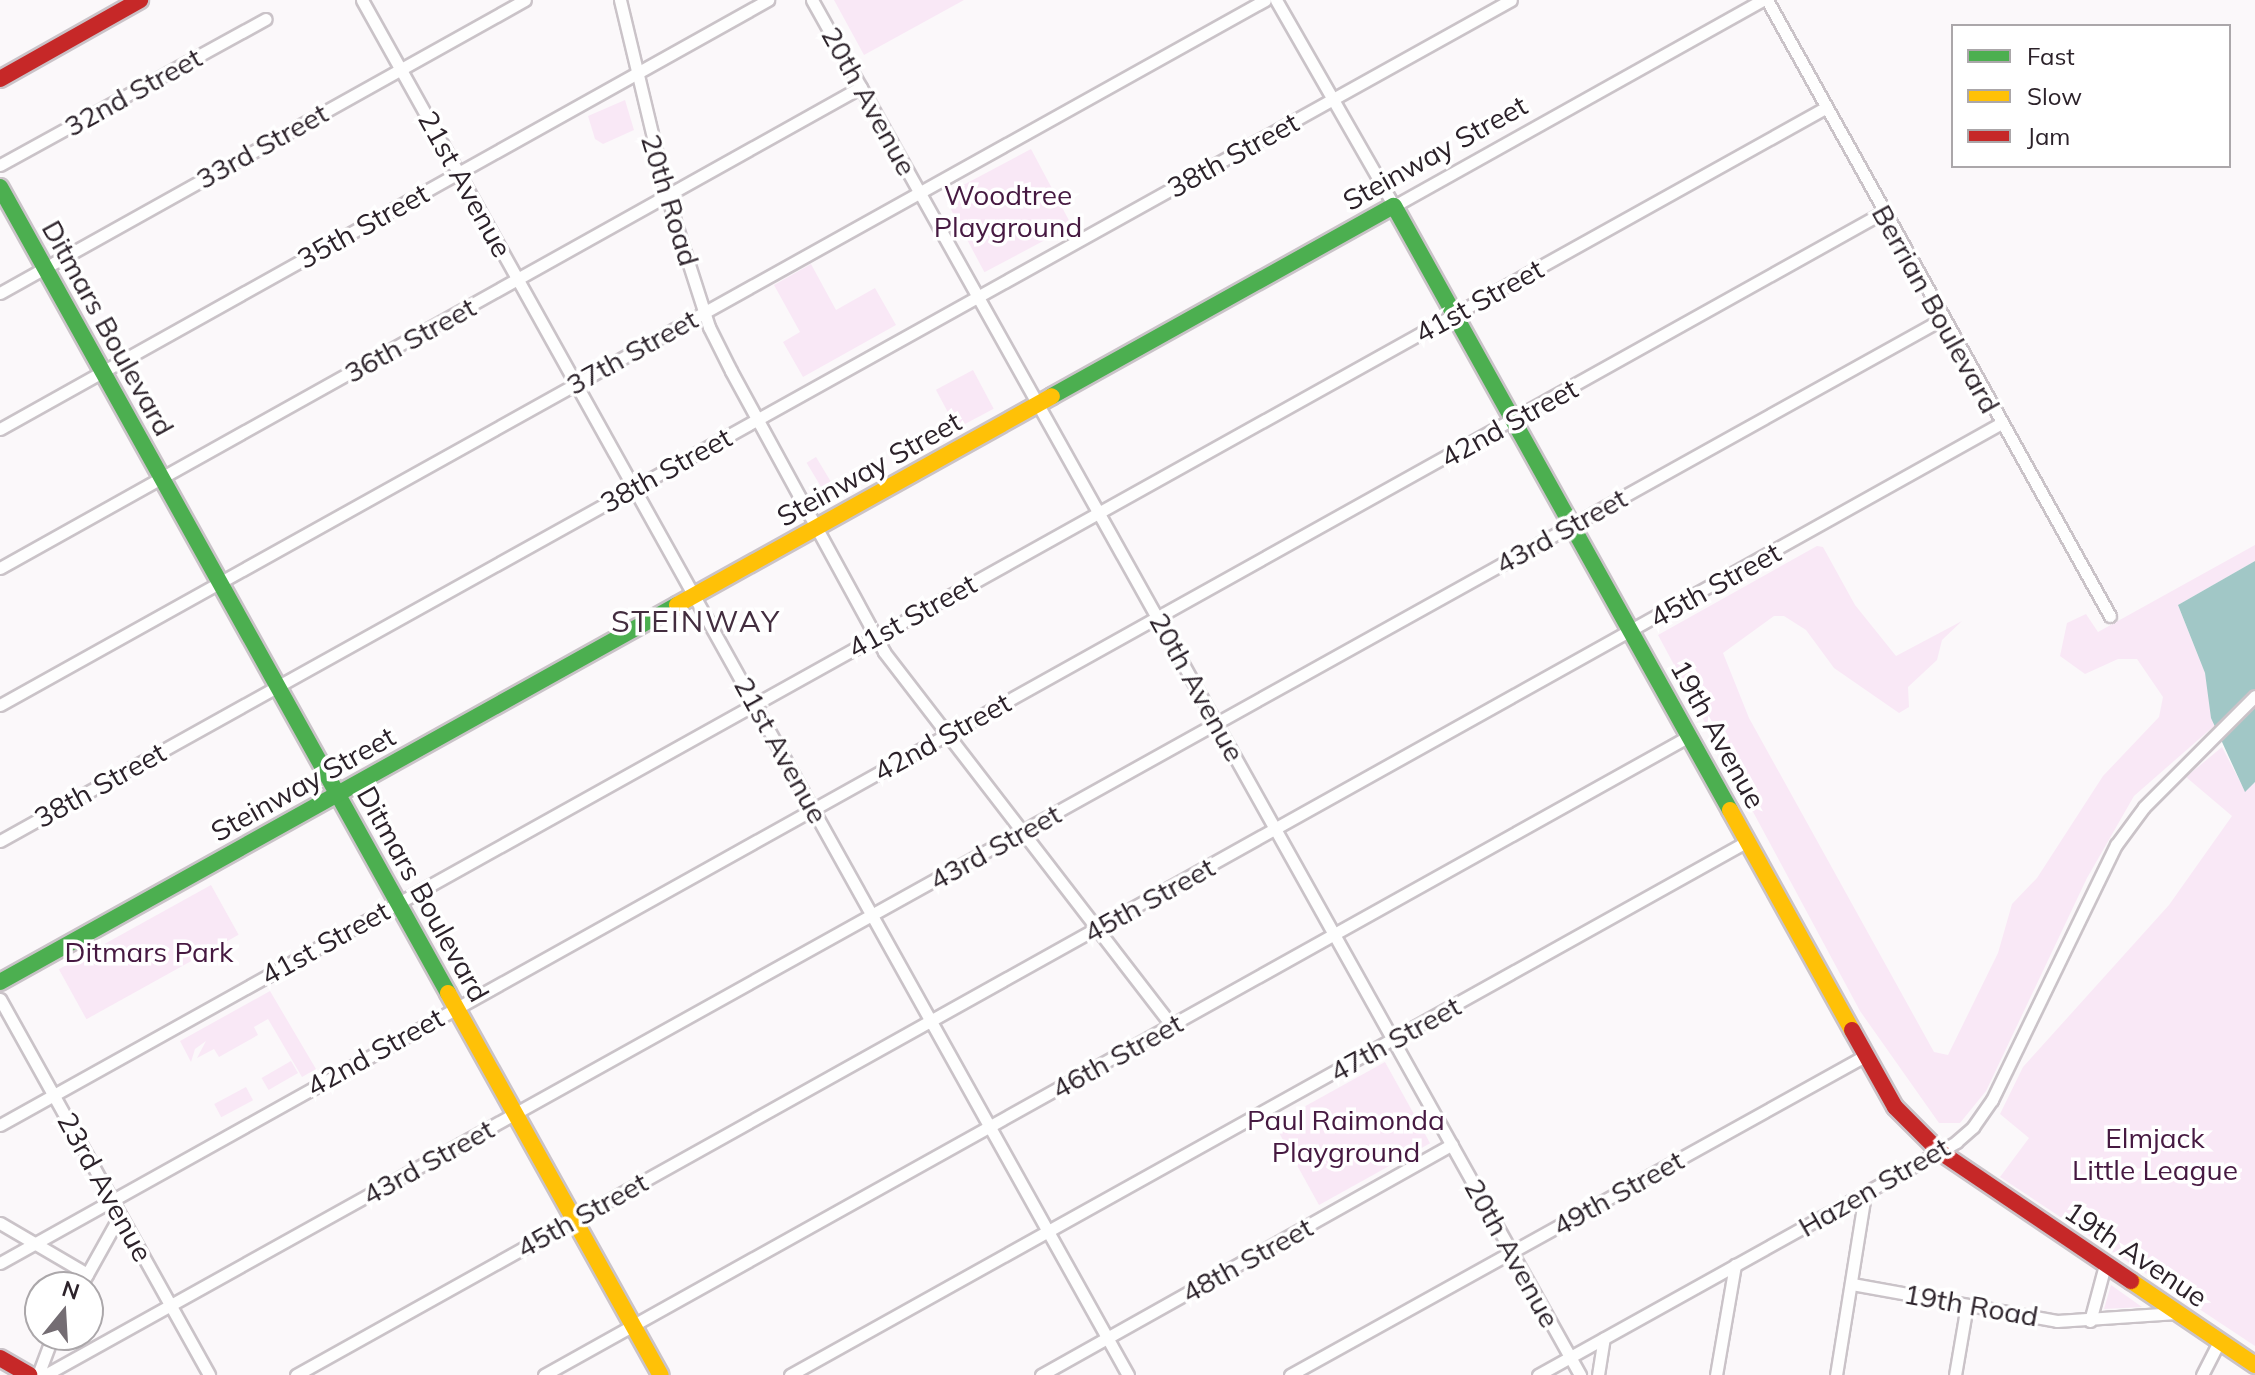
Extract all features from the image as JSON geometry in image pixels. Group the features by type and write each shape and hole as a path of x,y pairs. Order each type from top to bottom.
{"street":[{"path":"0,79 140,0"},
{"name":"21st Avenue","path":"362,0 1128,1375"},
{"name":"33rd Street","path":"0,293 525,0"},
{"name":"20th Road","path":"620,0 634,73 667,196 705,311 758,420 876,636 1021,833 1172,1026"},
{"name":"35th Street","path":"0,429 768,0"},
{"name":"20th Avenue","path":"812,0 1580,1375"},
{"name":"37th Street","path":"0,705 1265,0"},
{"name":"19th Avenue","path":"1276,0 1748,841 1863,1057 1895,1107 1939,1151 2255,1365"},
{"name":"38th Street","path":"0,841 1511,0"},
{"name":"Berrian Boulevard","path":"1765,0 2110,616"},
{"name":"Steinway Street","path":"0,982 1765,0"},
{"name":"32nd Street","path":"0,165 266,19"},
{"name":"36th Street","path":"0,568 861,87"},
{"name":"41st Street","path":"0,1125 1825,108"},
{"name":"Ditmars Boulevard","path":"0,187 661,1375"},
{"name":"42nd Street","path":"0,1263 1884,212"},
{"name":"43rd Street","path":"45,1375 1944,318"},
{"name":"45th Street","path":"296,1375 2000,424"},
{"name":"Hazen Street","path":"1538,1375 1939,1151 1973,1127 1992,1100 2095,879 2144,807 2255,696"},
{"name":"46th Street","path":"544,1375 1689,736"},
{"name":"47th Street","path":"790,1375 1748,841"},
{"name":"23rd Avenue","path":"0,999 209,1375"},
{"name":"49th Street","path":"1290,1375 1863,1057"},
{"name":"48th Street","path":"1041,1375 1452,1144"},
{"path":"1836,1375 1865,1193"},
{"path":"89,1271 120,1215"},
{"path":"0,1223 82,1271"},
{"path":"1716,1375 1735,1265"},
{"path":"2090,1321 2105,1265"},
{"name":"19th Road","path":"1852,1284 2057,1321 2177,1313"},
{"path":"1955,1375 1967,1305"},
{"path":"1598,1375 1604,1338"},
{"path":"2202,1375 2219,1341"},
{"path":"38,1375 47,1351"},
{"path":"0,1358 30,1375"}],"green space":[{"path":"834,0 964,0 864,55"},
{"path":"625,100 634,130 603,144 595,139 588,116"},
{"name":"Woodtree Playground","path":"1031,149 1072,226 984,272 944,195"},
{"path":"811,264 836,310 875,288 896,325 803,377 783,342 800,332 774,285"},
{"path":"973,370 994,409 957,429 936,390"},
{"path":"816,457 839,496 830,501 807,463"},
{"path":"2255,545 2255,561 2178,605 2205,673 2214,726 2134,796 2087,878 1986,1091 1960,1123 1939,1123 1860,1011 1658,635 1817,546 1823,547 1855,605 1896,656 1962,621 1942,640 1937,660 1908,687 1909,707 1899,713 1834,668 1806,630 1784,616 1774,616 1723,653 1749,718 1934,1052 1948,1055 1998,953 2012,904 2037,878 2103,776 2159,717 2163,697 2137,659 2118,659 2085,674 2060,656 2067,623 2086,614 2098,632"},
{"name":"Elmjack Little League","path":"2222,747 2245,791 2255,782 2255,1346 2000,1177 2029,1138 2000,1114 2023,1067 2169,905 2232,816 2186,777"},
{"name":"Ditmars Park","path":"211,885 239,935 86,1019 59,969"},
{"path":"270,991 316,1069 302,1077 268,1019 254,1027 258,1035 219,1057 214,1049 197,1058 206,1041 195,1049 191,1062 180,1041"},
{"path":"291,1061 298,1073 269,1090 262,1078"},
{"name":"Paul Raimonda Playground","path":"1385,1062 1430,1143 1319,1205 1274,1124"},
{"path":"246,1087 253,1100 221,1117 214,1104"},
{"path":"2111,1285 2142,1307 2104,1309"}],"water":[{"path":"2255,561 2255,782 2245,792 2211,718 2205,673 2178,605"}],"traffic: fast":[{"path":"0,187 448,993"},
{"path":"1052,396 1394,206 1730,810"},
{"path":"0,982 677,605"}],"traffic: slow":[{"path":"677,605 1052,396"},
{"path":"1730,810 1852,1030"},
{"path":"448,993 661,1375"},
{"path":"2131,1281 2255,1365"}],"traffic: jam":[{"path":"0,79 140,0"},
{"path":"1852,1030 1895,1107 1939,1151 2131,1281"},
{"path":"0,1358 30,1375"}],"district":[{"name":"STEINWAY","path":"696,621"}]}
